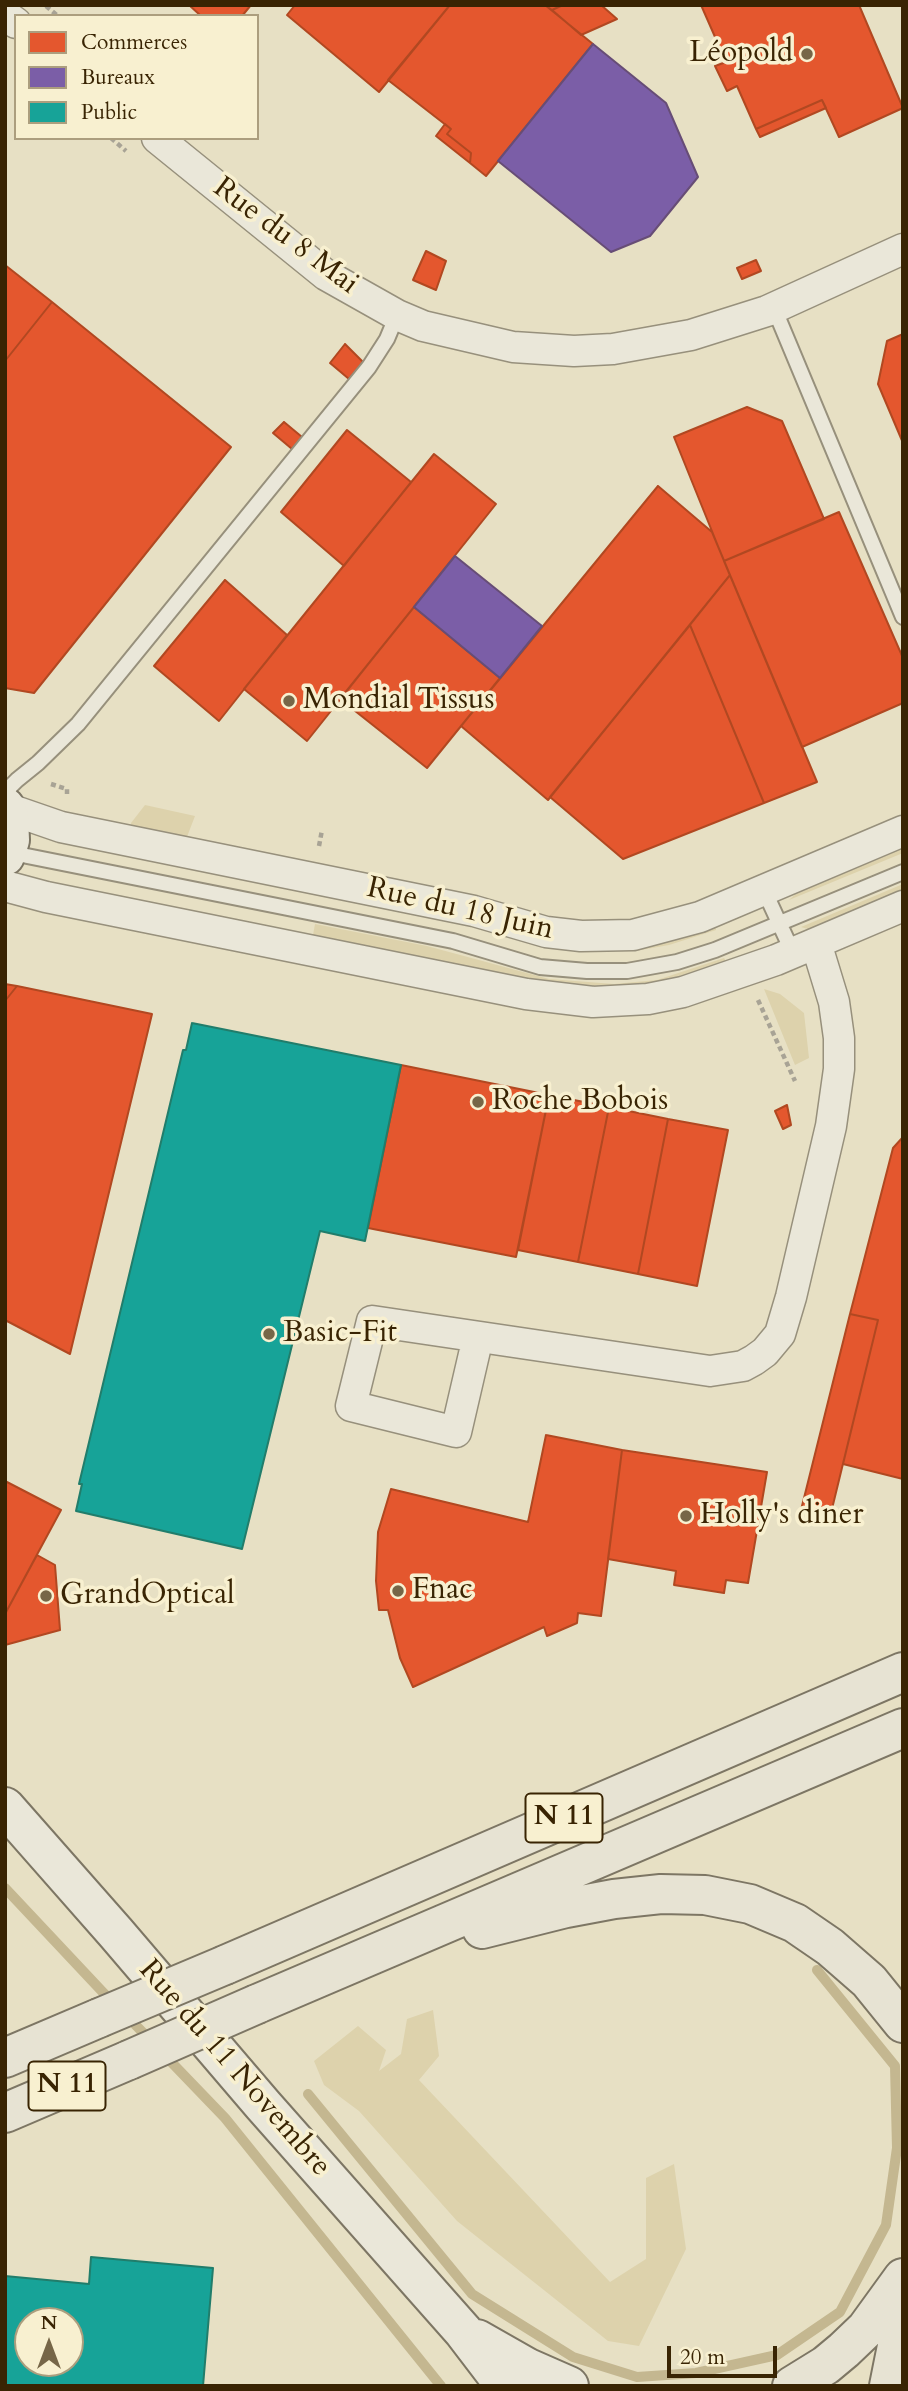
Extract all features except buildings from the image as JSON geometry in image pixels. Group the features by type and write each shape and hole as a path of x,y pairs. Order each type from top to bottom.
{"highway":[{"name":"N 11","path":"5,2058 903,1672"},
{"name":"N 11","path":"5,2113 903,1728"},
{"path":"365,1958 578,1906 661,1894 705,1895 750,1904 796,1923 830,1947 869,1981 903,2023"},
{"path":"792,2386 826,2364 866,2329 903,2278"},
{"path":"889,2386 903,2316"}],"street":[{"name":"Rue du 8 Mai","path":"160,140 326,275 397,315 423,326 503,345 540,350 613,349 691,335 774,308 903,249"},
{"path":"6,807 10,840 6,862 46,897 526,994 570,1000 637,1000 683,992 804,948 903,906"},
{"name":"Rue du 18 Juin","path":"6,807 61,827 474,911 546,932 582,936 644,933 700,917 903,831"},
{"path":"478,1337 456,1432 351,1406 372,1321 710,1371 743,1366 765,1352 780,1334 791,1297 831,1126 839,1069 839,1038 834,1002 804,948"},
{"name":"Rue du 11 Novembre","path":"5,1807 463,2331"},
{"path":"463,2331 505,2386"},
{"path":"463,2331 528,2368 569,2386"}],"lane":[{"path":"774,308 903,617"},
{"path":"5,799 10,787 78,724 369,367 387,340 397,315"},
{"path":"5,775 27,772"},
{"path":"6,862 453,941 540,967 587,971 627,971 677,962 703,954 780,925 903,872"},
{"path":"764,890 780,925 804,948"}],"shaded area":[{"path":"145,805 195,816 185,842 132,829 131,823"},
{"path":"903,847 903,853 789,900 802,888"},
{"path":"903,884 903,892 811,930 801,927"},
{"path":"437,918 715,924 716,930 669,945 635,951 564,950"},
{"path":"315,924 427,946 549,979 614,984 657,980 724,958 729,965 689,977 617,989 557,985 313,935"},
{"path":"764,989 780,994 804,1013 809,1058 795,1065"},
{"path":"433,2010 439,2056 419,2080 610,2282 646,2259 646,2178 674,2164 686,2249 639,2346 608,2341 457,2221 359,2111 324,2085 314,2061 358,2026 386,2050 379,2071 401,2054 407,2019"}],"waterway":[{"path":"5,1888 113,2003"},
{"path":"308,2094 472,2294 573,2357 637,2377 696,2373 777,2355 840,2312 886,2225 897,2148 895,2066 817,1970"},
{"path":"125,2014 225,2118 441,2386"}],"place":[{"name":"Léopold","path":"807,54"},
{"name":"Mondial Tissus","path":"289,701"},
{"name":"Roche Bobois","path":"478,1102"},
{"name":"Basic-Fit","path":"269,1334"},
{"name":"Holly's diner","path":"686,1516"},
{"name":"Fnac","path":"398,1591"},
{"name":"GrandOptical","path":"46,1596"}]}
